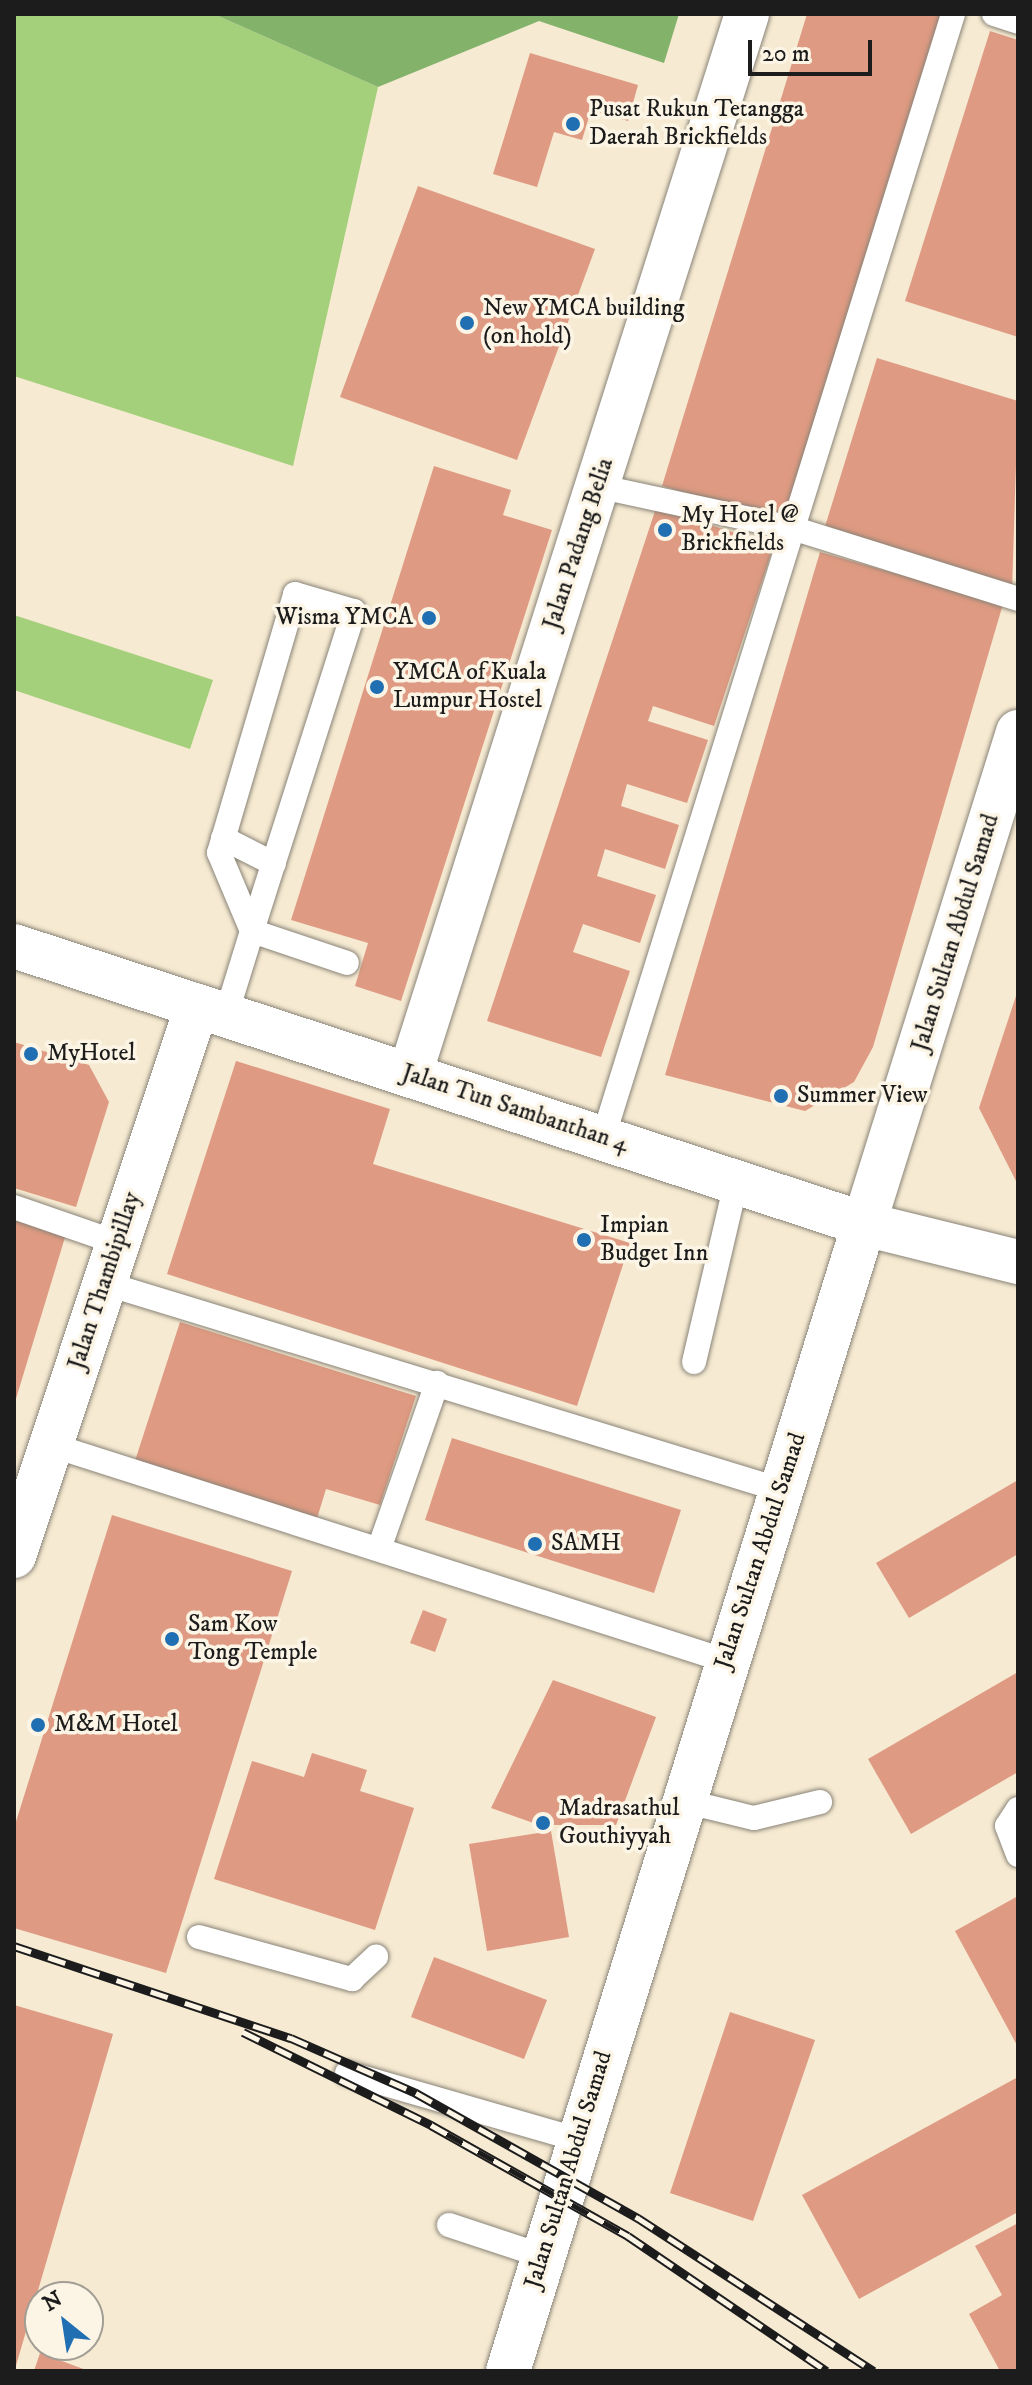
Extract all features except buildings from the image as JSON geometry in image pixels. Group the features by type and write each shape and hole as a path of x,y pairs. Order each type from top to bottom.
{"street":[{"name":"Jalan Padang Belia","path":"410,1074 747,14"},
{"name":"Jalan Sultan Abdul Samad","path":"508,2371 576,2139 1018,732"},
{"name":"Jalan Tun Sambanthan 4","path":"14,946 864,1224 1018,1262"},
{"name":"Jalan Thambipillay","path":"14,1556 118,1243 211,1010"}],"lane":[{"path":"603,1138 953,14"},
{"path":"994,14 1018,22"},
{"path":"597,486 792,528 1018,599"},
{"path":"211,1010 252,931 354,611 295,594 219,853 252,931 347,963"},
{"path":"223,838 274,864"},
{"path":"694,1362 736,1183"},
{"path":"14,1207 118,1243"},
{"path":"104,1283 781,1490"},
{"path":"379,1549 437,1383"},
{"path":"51,1445 727,1661"},
{"path":"684,1801 754,1818 820,1802"},
{"path":"1018,1809 1007,1826 1018,1855"},
{"path":"199,1937 352,1979 376,1957"},
{"path":"347,2073 576,2139"},
{"path":"449,2225 543,2256"}],"green space":[{"path":"14,14 214,14 378,87 293,466 14,376"},
{"path":"214,14 679,14 664,63 539,21 378,87"},
{"path":"14,615 213,680 190,749 14,690"}],"railway":[{"path":"14,1946 291,2038 416,2093 638,2218 874,2371"},
{"path":"243,2032 431,2125 628,2236 827,2371"}],"place":[{"name":"Pusat Rukun Tetangga Daerah Brickfields","path":"573,124"},
{"name":"New YMCA building (on hold)","path":"467,323"},
{"name":"My Hotel @ Brickfields","path":"665,530"},
{"name":"Wisma YMCA","path":"429,618"},
{"name":"YMCA of Kuala Lumpur Hostel","path":"377,687"},
{"name":"MyHotel","path":"31,1054"},
{"name":"Summer View","path":"781,1096"},
{"name":"Impian Budget Inn","path":"584,1240"},
{"name":"SAMH","path":"535,1544"},
{"name":"Sam Kow Tong Temple","path":"172,1639"},
{"name":"M&M Hotel","path":"38,1725"},
{"name":"Madrasathul Gouthiyyah","path":"543,1823"}]}
